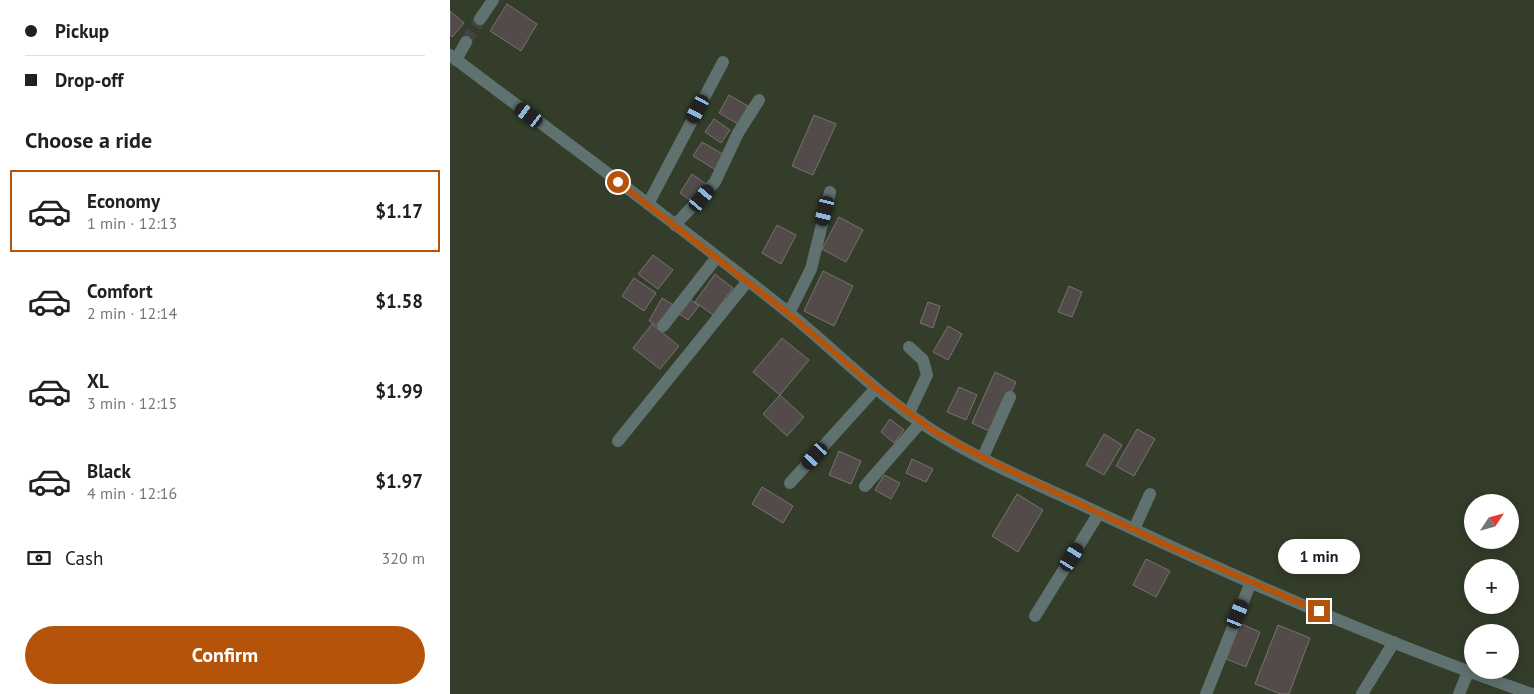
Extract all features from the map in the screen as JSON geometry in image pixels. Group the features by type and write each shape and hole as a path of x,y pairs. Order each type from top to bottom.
{"street":[{"path":"480,19 493,0"},
{"path":"466,42 453,58 717,257 789,314 876,388 932,430 982,457 1099,513 1251,582 1464,670"},
{"path":"648,204 723,62"},
{"path":"675,225 715,182 738,133 758,100"},
{"path":"789,314 811,269 830,192"},
{"path":"663,326 717,257"},
{"path":"618,441 747,282"},
{"path":"909,347 923,360 927,375 909,414"},
{"path":"790,483 876,388"},
{"path":"982,457 1010,397"},
{"path":"865,486 921,422"},
{"path":"1134,529 1150,494"},
{"path":"1035,616 1099,513"},
{"path":"1206,694 1251,582"},
{"path":"1362,694 1394,642"},
{"path":"1459,694 1465,679"},
{"path":"1488,679 1532,694"}],"green space":[{"path":"450,0 1534,0 1534,694 450,694"}],"building":[{"path":"507,4 537,24 521,51 490,31"},
{"path":"450,11 464,23 452,37 450,35"},
{"path":"729,95 748,106 738,124 719,113"},
{"path":"814,115 836,124 813,175 792,166"},
{"path":"714,119 730,130 721,143 705,132"},
{"path":"702,142 724,155 716,170 693,156"},
{"path":"692,174 706,184 694,203 680,193"},
{"path":"839,217 863,230 846,262 822,249"},
{"path":"777,225 796,235 781,264 762,253"},
{"path":"653,255 673,270 658,289 638,274"},
{"path":"823,271 853,286 834,326 804,311"},
{"path":"715,274 733,288 713,315 695,302"},
{"path":"634,278 656,293 644,311 622,296"},
{"path":"1069,286 1082,292 1072,317 1058,312"},
{"path":"662,298 675,306 661,328 649,321"},
{"path":"690,299 699,306 688,320 678,313"},
{"path":"928,302 940,306 933,328 920,323"},
{"path":"652,324 679,346 660,369 633,348"},
{"path":"948,326 962,334 948,360 933,352"},
{"path":"782,338 809,360 780,395 753,372"},
{"path":"995,372 1016,382 993,433 972,423"},
{"path":"959,387 977,395 966,420 947,412"},
{"path":"780,395 804,417 787,436 763,414"},
{"path":"890,419 904,430 894,443 881,432"},
{"path":"1137,429 1155,439 1134,476 1116,466"},
{"path":"1104,434 1122,445 1104,475 1086,465"},
{"path":"839,451 861,461 851,484 829,475"},
{"path":"912,459 933,469 926,482 906,473"},
{"path":"884,475 900,483 891,499 875,490"},
{"path":"762,487 793,506 783,523 752,504"},
{"path":"1017,494 1043,510 1018,552 992,536"},
{"path":"1146,559 1170,571 1156,597 1133,585"},
{"path":"1239,623 1260,632 1246,667 1224,658"},
{"path":"1278,625 1310,638 1289,694 1281,694 1255,684"}],"tunnel":[{"path":"466,42 480,19"}],"route":[{"path":"618,182 707,249 789,314 876,388 932,430 982,457 1166,545 1319,611"}]}
